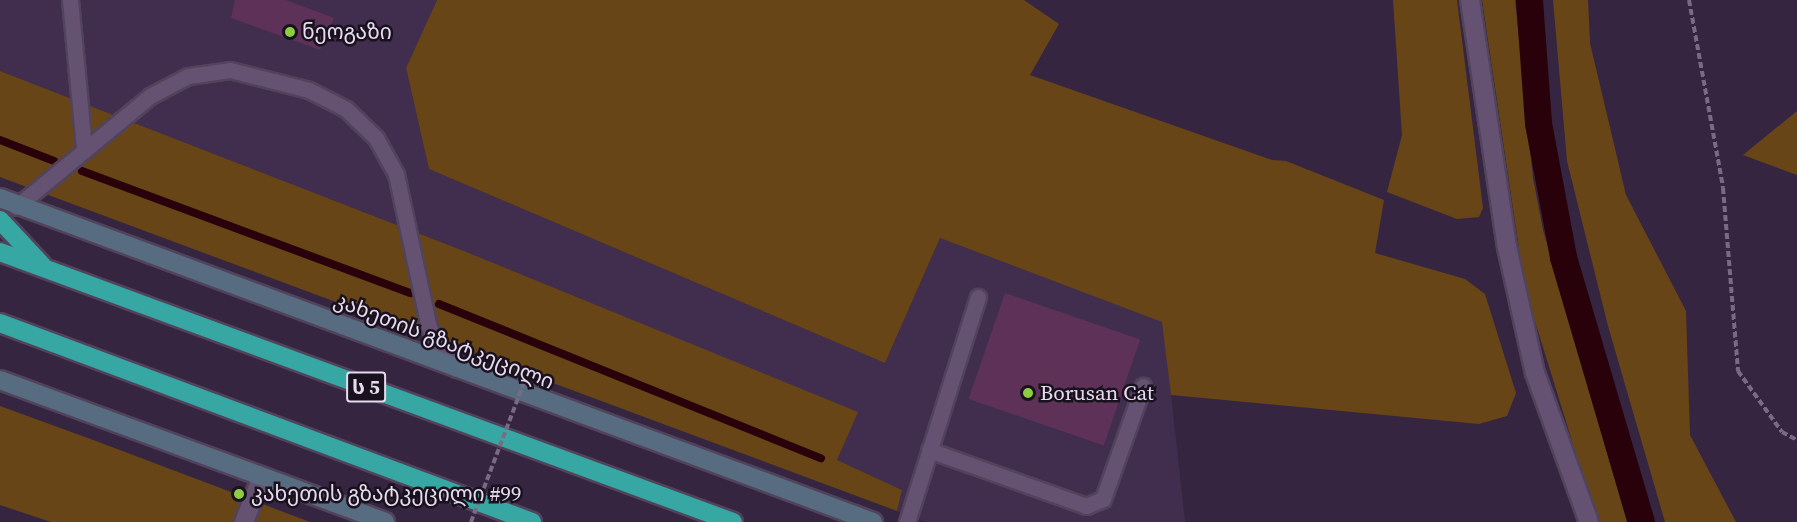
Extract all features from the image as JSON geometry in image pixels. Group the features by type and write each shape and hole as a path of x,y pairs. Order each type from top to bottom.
{"highway":[{"path":"0,220 45,268"},
{"name":"ს 5","path":"0,252 733,522"},
{"path":"0,323 532,522"}],"street":[{"path":"1470,0 1507,247 1533,362 1589,522"},
{"name":"კახეთის გზატკეცილი","path":"0,198 16,207 873,522"},
{"path":"0,380 385,522"},
{"path":"244,522 262,477"}],"lane":[{"path":"70,0 84,149"},
{"path":"16,207 150,96 188,76 230,70 266,77 309,90 345,109 376,138 396,174 429,328 456,369"},
{"path":"906,522 978,297"},
{"path":"929,450 1086,506 1103,499 1143,386"}],"path":[{"path":"1689,0 1723,188 1738,371 1782,432 1797,440"},
{"path":"471,522 526,377"}],"shaded area":[{"path":"0,0 437,0 406,68 429,169 885,363 940,238 1163,322 1185,522 926,522 897,511 902,490 837,460 857,412 469,253 0,71"},
{"path":"437,0 1024,0 1059,24 1030,75 1272,160 1286,161 1384,200 1375,253 1465,279 1485,294 1516,393 1507,416 1479,424 1171,395 1162,322 940,238 885,363 429,169 406,68"},
{"path":"1393,0 1457,0 1483,208 1479,217 1457,219 1387,192 1402,135"},
{"path":"1482,0 1515,0 1533,178 1543,230 1627,522 1597,522 1525,289"},
{"path":"1553,0 1588,0 1590,43 1626,195 1686,311 1690,435 1736,522 1665,522 1608,326 1567,161"},
{"path":"0,71 469,253 858,412 837,460 902,490 897,511 0,177"},
{"path":"1797,111 1797,175 1743,155"},
{"path":"0,406 310,522 51,522 0,505"}],"building":[{"path":"235,0 286,0 334,18 320,50 231,18"},
{"path":"1005,293 1140,340 1104,445 969,399"}],"waterway":[{"path":"1529,0 1538,123 1563,257 1641,522"},
{"path":"0,140 54,161"},
{"path":"82,171 410,293"},
{"path":"439,304 821,458"}],"place":[{"name":"ნეოგაზი","path":"290,32"},
{"name":"Borusan Cat","path":"1028,393"},
{"name":"კახეთის გზატკეცილი #99","path":"239,494"}]}
